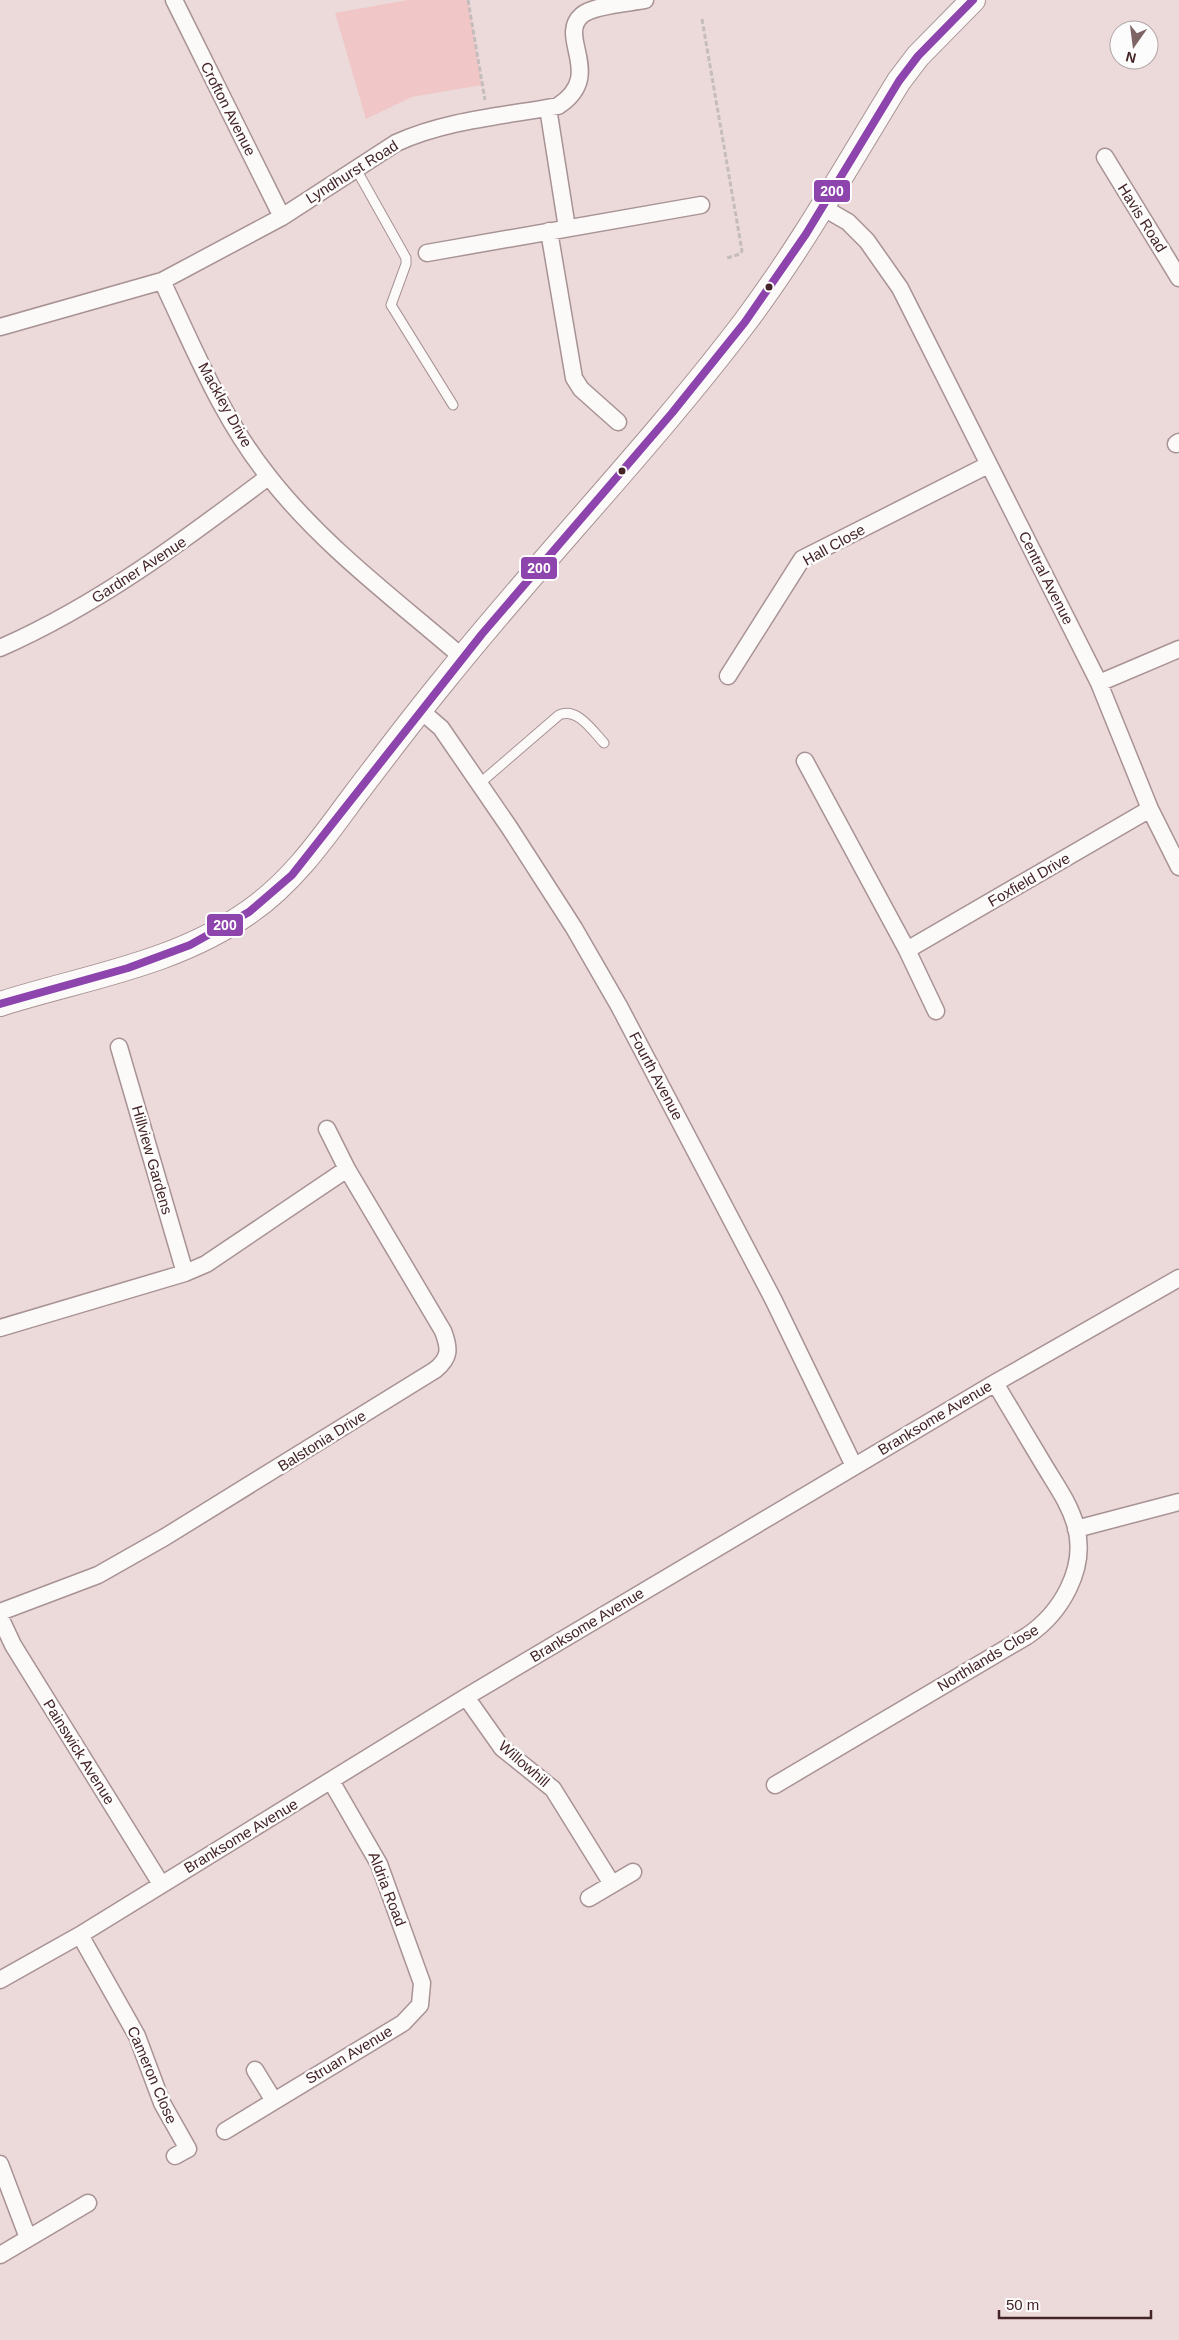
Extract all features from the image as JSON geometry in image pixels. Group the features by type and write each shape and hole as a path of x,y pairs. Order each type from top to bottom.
{"street":[{"name":"Crofton Avenue","path":"174,0 282,217"},
{"name":"Lyndhurst Road","path":"0,327 162,281 282,217 396,143 415,134 488,118 558,106 568,100 581,78 574,34 576,22 582,14 593,9 645,0"},
{"path":"0,1004 112,975 173,953 216,933 250,911 303,864 462,658 698,382 747,319 822,207 899,81 918,56 973,0"},
{"path":"548,108 566,228"},
{"name":"Havis Road","path":"1105,157 1179,278"},
{"path":"427,253 701,205"},
{"name":"Central Avenue","path":"822,207 848,222 867,240 900,288 988,466 1100,683 1150,809 1179,867"},
{"path":"549,231 574,378 581,389 618,422"},
{"name":"Mackley Drive","path":"162,281 224,408 268,477 326,538 462,658"},
{"name":"Hall Close","path":"728,676 802,559 988,466"},
{"name":"Gardner Avenue","path":"0,648 117,587 189,537 268,477"},
{"path":"1100,683 1179,649"},
{"name":"Fourth Avenue","path":"420,710 441,728 479,784 569,920 619,1006 773,1299 854,1466"},
{"path":"805,761 907,950 936,1011"},
{"name":"Foxfield Drive","path":"907,950 1150,809"},
{"name":"Hillview Gardens","path":"119,1047 186,1273"},
{"name":"Balstonia Drive","path":"0,1612 98,1574 165,1538 435,1370 444,1362 448,1353 448,1345 443,1331 347,1169 327,1129"},
{"path":"0,1328 186,1273 206,1264 347,1169"},
{"name":"Branksome Avenue","path":"0,1980 80,1935 466,1697 995,1383 1179,1278"},
{"name":"Northlands Close","path":"775,1785 1027,1636 1047,1621 1055,1612 1068,1589 1076,1565 1076,1529 1063,1497 995,1383"},
{"path":"1076,1529 1179,1502"},
{"name":"Painswick Avenue","path":"0,1617 13,1645 161,1884"},
{"name":"Willowhill","path":"466,1697 502,1748 553,1789 612,1884"},
{"name":"Aldria Road","path":"331,1781 378,1864 422,1983 420,2005"},
{"path":"589,1898 633,1872"},
{"name":"Cameron Close","path":"80,1935 137,2036 162,2103 188,2149 175,2156"},
{"name":"Struan Avenue","path":"225,2131 403,2024 420,2005"},
{"path":"255,2070 274,2101"},
{"path":"0,2164 28,2238"},
{"path":"0,2255 88,2203"}],"lane":[{"path":"356,169 406,258 406,264 391,305 453,405"},
{"path":"479,784 558,715 565,712 576,715 604,743"}],"path":[{"path":"468,0 488,118"},
{"path":"702,19 742,251 740,254 727,258"}],"shaded area":[{"path":"408,0 468,0 482,85 412,97 366,119 335,13"}],"transit line":[{"name":"200","path":"0,1004 128,968 190,945 249,912 292,875 482,634 672,413 745,322 806,234 899,81 918,56 973,0"}]}
